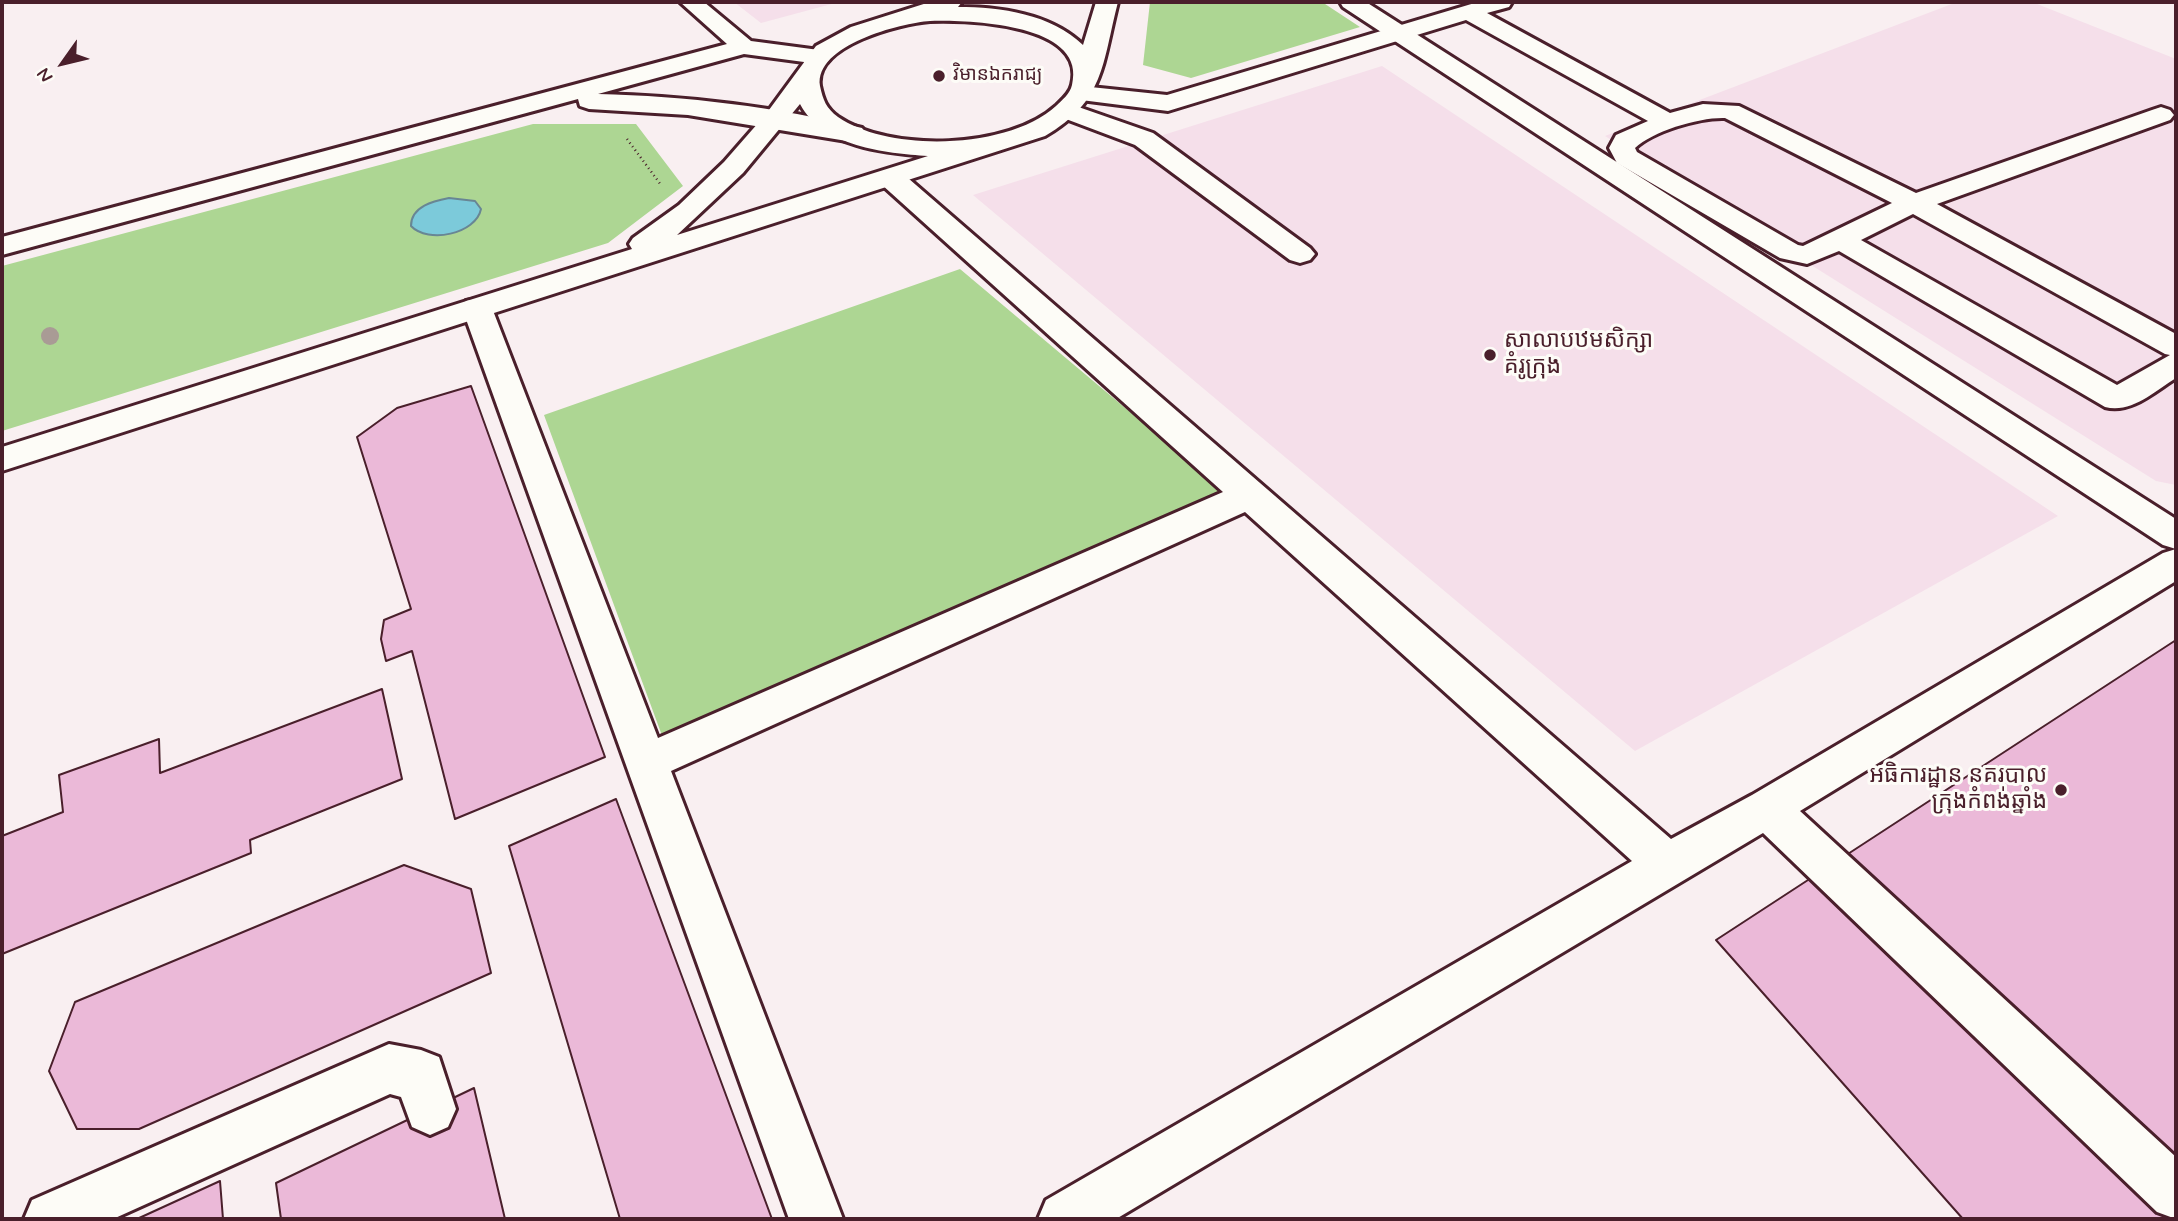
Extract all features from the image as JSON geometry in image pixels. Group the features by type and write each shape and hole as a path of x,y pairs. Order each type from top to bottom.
{"street":[{"path":"691,2 744,47 814,65"},
{"path":"597,270 666,232 777,120 814,65 835,44 856,32 951,2"},
{"path":"2,459 1025,134 1050,123 1078,95 1107,2"},
{"path":"1351,2 2176,537"},
{"path":"1078,95 1168,103 1501,2"},
{"path":"1468,12 1668,122"},
{"path":"910,16 980,14 1031,24 1055,34 1074,50 1083,62 1078,95"},
{"path":"2,246 744,47"},
{"path":"814,65 807,91 812,104 826,120 853,135"},
{"path":"1078,95 1144,139 1300,254"},
{"path":"544,101 619,101 777,120 890,145 940,149 977,146 1025,134"},
{"path":"2161,115 1914,203 1807,255 1790,252 1760,237 1626,157 1622,148 1625,141 1668,122 1714,109 1730,111 1914,203 2176,347"},
{"path":"891,178 1667,864"},
{"path":"1841,240 2118,399 2176,365"},
{"path":"477,308 816,1219"},
{"path":"646,763 1249,495"},
{"path":"1065,1219 1667,864 1767,808 2176,563"},
{"path":"1767,808 2176,1193"},
{"path":"51,1219 389,1069 421,1075 430,1110"}],"path":[{"path":"622,132 662,186"}],"shaded area":[{"path":"734,2 839,2 761,23"},
{"path":"1957,2 2032,2 2176,59 2176,485 2156,481 1605,136"},
{"name":"សាលាបឋមសិក្សា គំរូក្រុង","path":"1382,66 2058,516 1635,751 973,195"}],"green space":[{"path":"1150,2 1322,2 1360,27 1191,78 1143,65"},
{"path":"533,124 636,124 683,186 608,243 2,431 2,266"},
{"path":"960,269 1224,491 664,741 544,415"}],"water":[{"path":"449,198 475,201 481,209 477,218 470,225 450,234 428,234 411,226 419,209"}],"building":[{"path":"471,386 605,757 455,819 412,651 386,661 381,639 384,620 411,609 357,437 397,408"},
{"name":"អធិការដ្ឋាន នគរបាល ក្រុងកំពង់ឆ្នាំង","path":"2176,640 2176,1219 1963,1219 1716,940"},
{"path":"382,689 402,779 250,840 251,853 2,954 2,836 63,812 59,775 159,739 160,773"},
{"path":"616,799 772,1219 620,1219 509,846"},
{"path":"404,865 471,889 491,973 139,1129 77,1129 49,1071 75,1002"},
{"path":"474,1088 505,1219 281,1219 276,1183"},
{"path":"220,1181 223,1219 137,1219"}],"place":[{"name":"វិមានឯករាជ្យ","path":"939,76"},
{"name":"សាលាបឋមសិក្សា គំរូក្រុង","path":"1490,355"},
{"name":"អធិការដ្ឋាន នគរបាល ក្រុងកំពង់ឆ្នាំង","path":"2061,790"}]}
